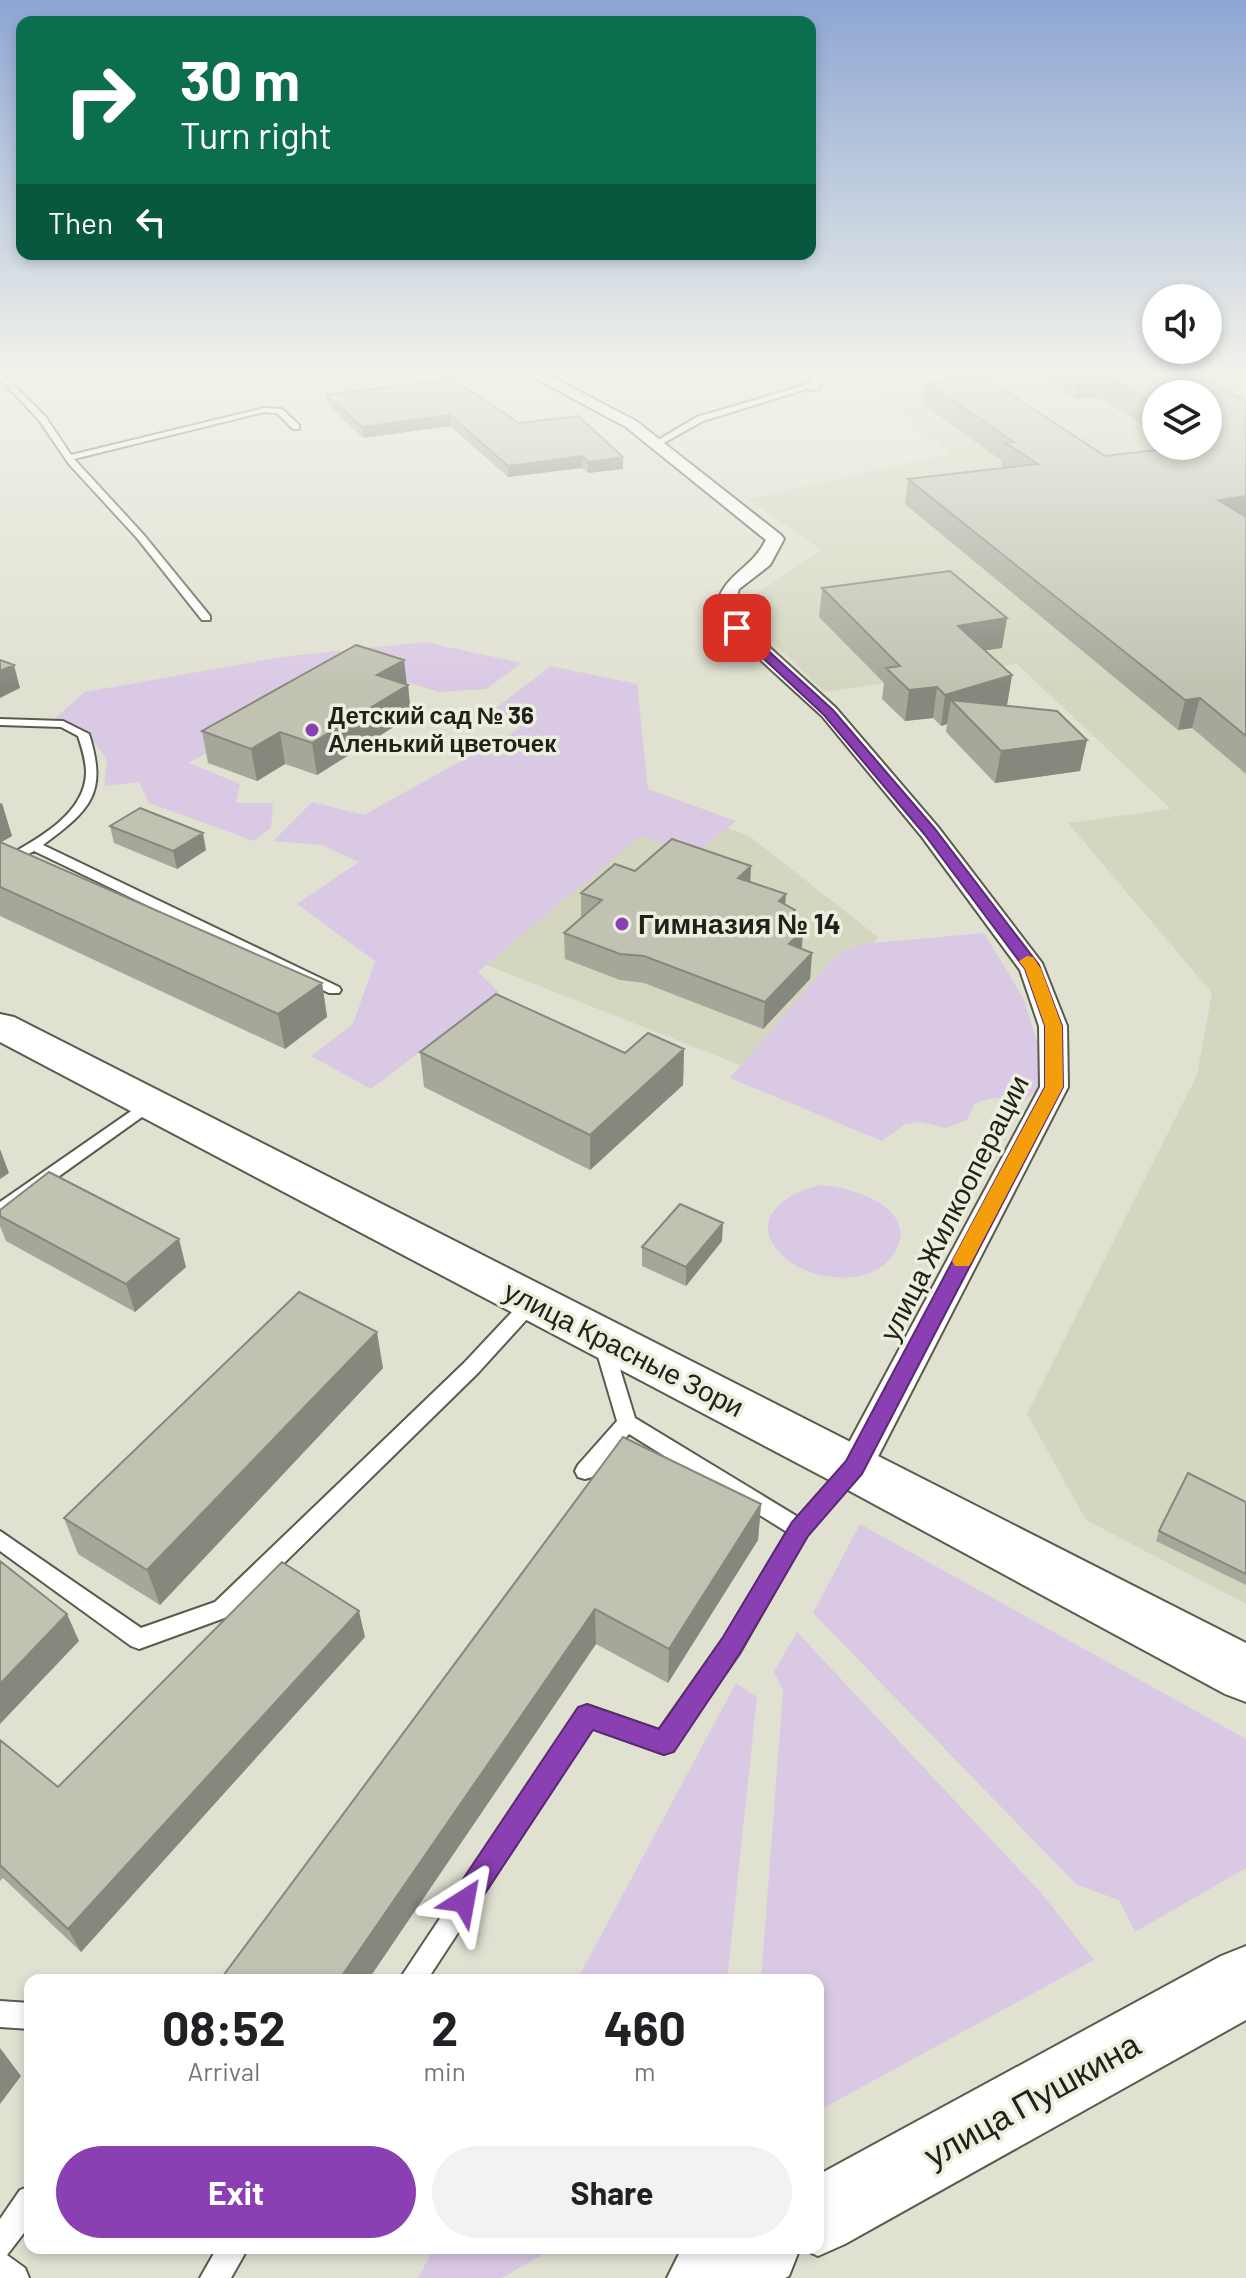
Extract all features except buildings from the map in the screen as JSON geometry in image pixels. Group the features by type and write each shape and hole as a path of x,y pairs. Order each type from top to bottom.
{"main road":[{"name":"улица Красные Зори","path":"0,1026 854,1467 1246,1674"},
{"name":"улица Пушкина","path":"824,2214 1246,1981"},
{"path":"707,2278 750,2254"}],"street":[{"name":"улица Жилкооперации","path":"697,475 775,539 764,561 731,587 725,605 737,628 829,712 930,832 1033,969 1053,1026 1054,1087 854,1467"}],"lane":[{"path":"85,475 140,536 206,618"},
{"path":"0,722 63,724 83,734 90,753 93,781 86,803 69,821 0,865"},
{"path":"34,846 334,990"},
{"path":"0,1210 150,1103"},
{"path":"0,1540 139,1639 222,1609 471,1368 532,1302"},
{"path":"602,1338 627,1423 800,1529"},
{"path":"585,1471 627,1423"},
{"path":"416,1974 587,1716 664,1743 732,1645 800,1529 854,1467"},
{"path":"0,2014 24,2016"},
{"path":"0,2244 24,2209"},
{"path":"214,2278 230,2254"},
{"path":"0,2267 15,2278"}],"shaded area":[{"path":"854,475 1246,475 1246,1604 1086,1520 1027,1414 1197,1075 1212,993 1068,823 1171,809 1017,664 824,692 736,607 821,550 748,499"},
{"path":"425,642 522,663 486,689 439,692 365,669 313,691 189,763 240,784 236,803 273,803 271,828 254,841 149,803 139,782 104,786 107,760 102,752 79,729 55,718 85,692 281,657"},
{"path":"551,666 637,684 648,789 736,821 696,853 640,836 478,972 499,992 371,1089 311,1056 353,1024 375,961 297,904 359,862 322,845 273,841 312,802 364,815 520,728 496,708"},
{"name":"Гимназия № 14","path":"547,769 748,835 878,937 755,1071 350,911"},
{"path":"984,933 1024,999 1040,1051 1038,1090 1024,1101 993,1098 975,1103 967,1120 946,1128 920,1122 905,1124 882,1141 730,1078 838,953 862,944"},
{"path":"821,1185 866,1196 892,1213 899,1225 900,1239 893,1255 883,1266 855,1277 822,1275 793,1264 772,1242 768,1230 775,1209 796,1194"},
{"path":"860,1524 1246,1739 1246,1868 1135,1932 1119,1900 1077,1885 813,1613"},
{"path":"797,1632 1043,1895 1094,1960 824,2108 824,1974 761,1974 783,1691 774,1672"},
{"path":"736,1683 757,1697 728,1974 580,1974"},
{"path":"431,2254 544,2254 502,2278 418,2278"}],"slow traffic":[{"path":"962,1261 1054,1087 1053,1026 1033,969 1027,961"}],"place":[{"name":"Детский сад № 36 Аленький цветочек","path":"312,730"},
{"name":"Гимназия № 14","path":"622,924"}],"route":[{"path":"464,1901 587,1716 664,1743 732,1645 800,1529 854,1467 1054,1087 1053,1026 1033,969 930,832 829,712 737,628"}]}
